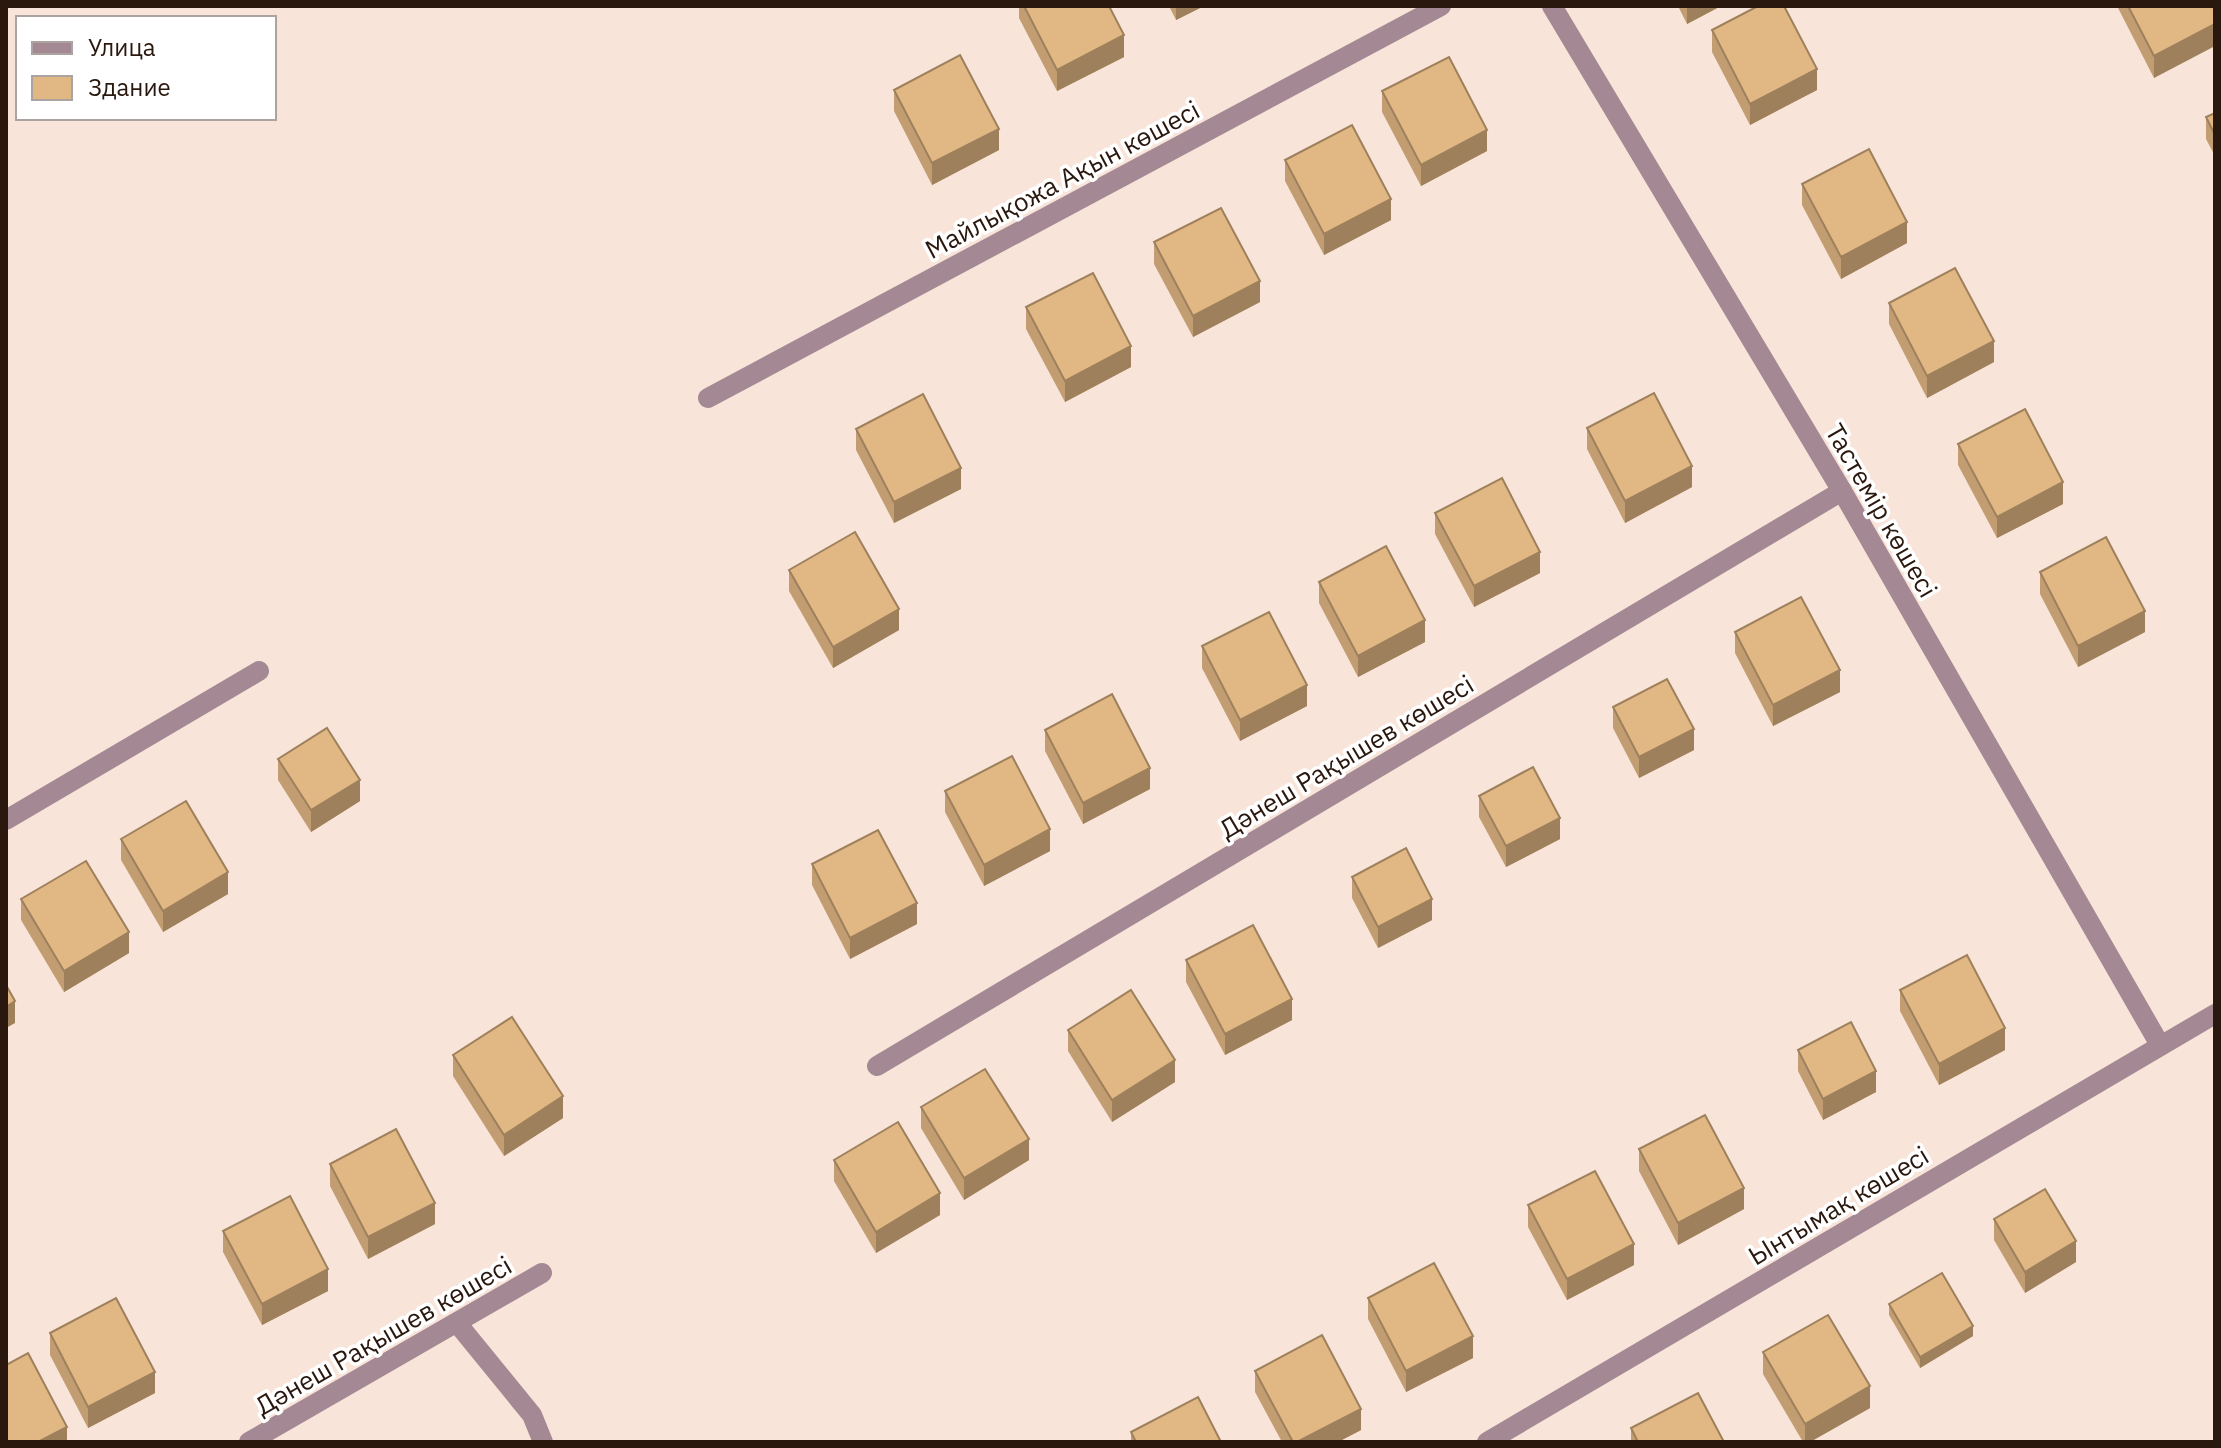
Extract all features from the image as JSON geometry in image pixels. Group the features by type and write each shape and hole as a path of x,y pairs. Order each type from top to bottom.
{"street":[{"name":"Майлықожа Ақын көшесі","path":"708,398 1441,6"},
{"name":"Тастемір көшесі","path":"1552,6 1842,491 2160,1045"},
{"name":"Дәнеш Рақышев көшесі","path":"877,1066 1842,491"},
{"path":"6,820 259,671"},
{"name":"Ынтымақ көшесі","path":"1487,1442 2215,1014"},
{"name":"Дәнеш Рақышев көшесі","path":"249,1442 542,1273"},
{"path":"457,1323 532,1415 543,1442"}],"building":[{"path":"1024,6 1109,6 1124,35 1057,70"},
{"path":"1758,6 1784,6 1817,69 1750,104 1712,30"},
{"path":"2128,6 2213,6 2215,24 2154,56"},
{"path":"960,55 999,129 932,163 894,90"},
{"path":"1449,57 1487,130 1421,165 1382,91"},
{"path":"2215,113 2215,135 2206,117"},
{"path":"1352,125 1391,199 1324,234 1285,160"},
{"path":"1869,149 1907,222 1841,257 1802,184"},
{"path":"1221,208 1260,281 1193,316 1154,242"},
{"path":"1955,268 1994,341 1927,376 1889,303"},
{"path":"1093,273 1131,346 1065,381 1026,307"},
{"path":"1654,393 1692,466 1625,501 1587,428"},
{"path":"923,394 961,468 894,502 856,429"},
{"path":"2025,409 2063,482 1997,517 1958,444"},
{"path":"1502,478 1540,552 1474,586 1435,513"},
{"path":"855,532 899,609 833,647 789,570"},
{"path":"2106,537 2145,611 2078,646 2040,572"},
{"path":"1386,546 1425,620 1358,656 1319,582"},
{"path":"1801,597 1840,670 1773,705 1735,632"},
{"path":"1269,612 1307,685 1240,720 1202,646"},
{"path":"1667,679 1694,729 1639,757 1613,707"},
{"path":"1112,694 1150,768 1083,803 1045,730"},
{"path":"327,728 360,780 311,810 278,759"},
{"path":"1012,756 1050,829 984,865 945,791"},
{"path":"1533,767 1560,818 1506,846 1479,796"},
{"path":"186,801 228,872 163,911 121,839"},
{"path":"878,830 917,903 850,938 812,864"},
{"path":"1406,848 1432,899 1378,927 1352,877"},
{"path":"86,861 129,932 64,971 21,899"},
{"path":"1253,925 1292,999 1225,1034 1186,960"},
{"path":"1967,955 2005,1028 1939,1064 1900,990"},
{"path":"6,985 15,1001 6,1007"},
{"path":"1131,990 1175,1060 1112,1100 1068,1030"},
{"path":"512,1017 563,1096 504,1135 453,1055"},
{"path":"1851,1022 1876,1071 1823,1099 1798,1050"},
{"path":"985,1069 1029,1139 964,1178 921,1107"},
{"path":"1705,1115 1744,1188 1678,1223 1639,1149"},
{"path":"898,1122 940,1193 876,1232 834,1160"},
{"path":"396,1129 435,1203 368,1237 330,1164"},
{"path":"1595,1171 1634,1244 1567,1279 1528,1205"},
{"path":"2045,1189 2076,1241 2025,1272 1994,1219"},
{"path":"290,1196 328,1269 262,1304 223,1231"},
{"path":"1434,1263 1473,1336 1406,1371 1368,1298"},
{"path":"1942,1273 1973,1326 1920,1357 1889,1304"},
{"path":"116,1298 155,1372 88,1407 50,1333"},
{"path":"1828,1315 1870,1386 1805,1424 1763,1352"},
{"path":"1322,1335 1361,1409 1293,1442 1255,1371"},
{"path":"28,1353 67,1427 38,1442 6,1442 6,1365"},
{"path":"1698,1393 1724,1442 1638,1442 1631,1428"},
{"path":"1198,1397 1221,1442 1136,1442 1131,1432"}]}
